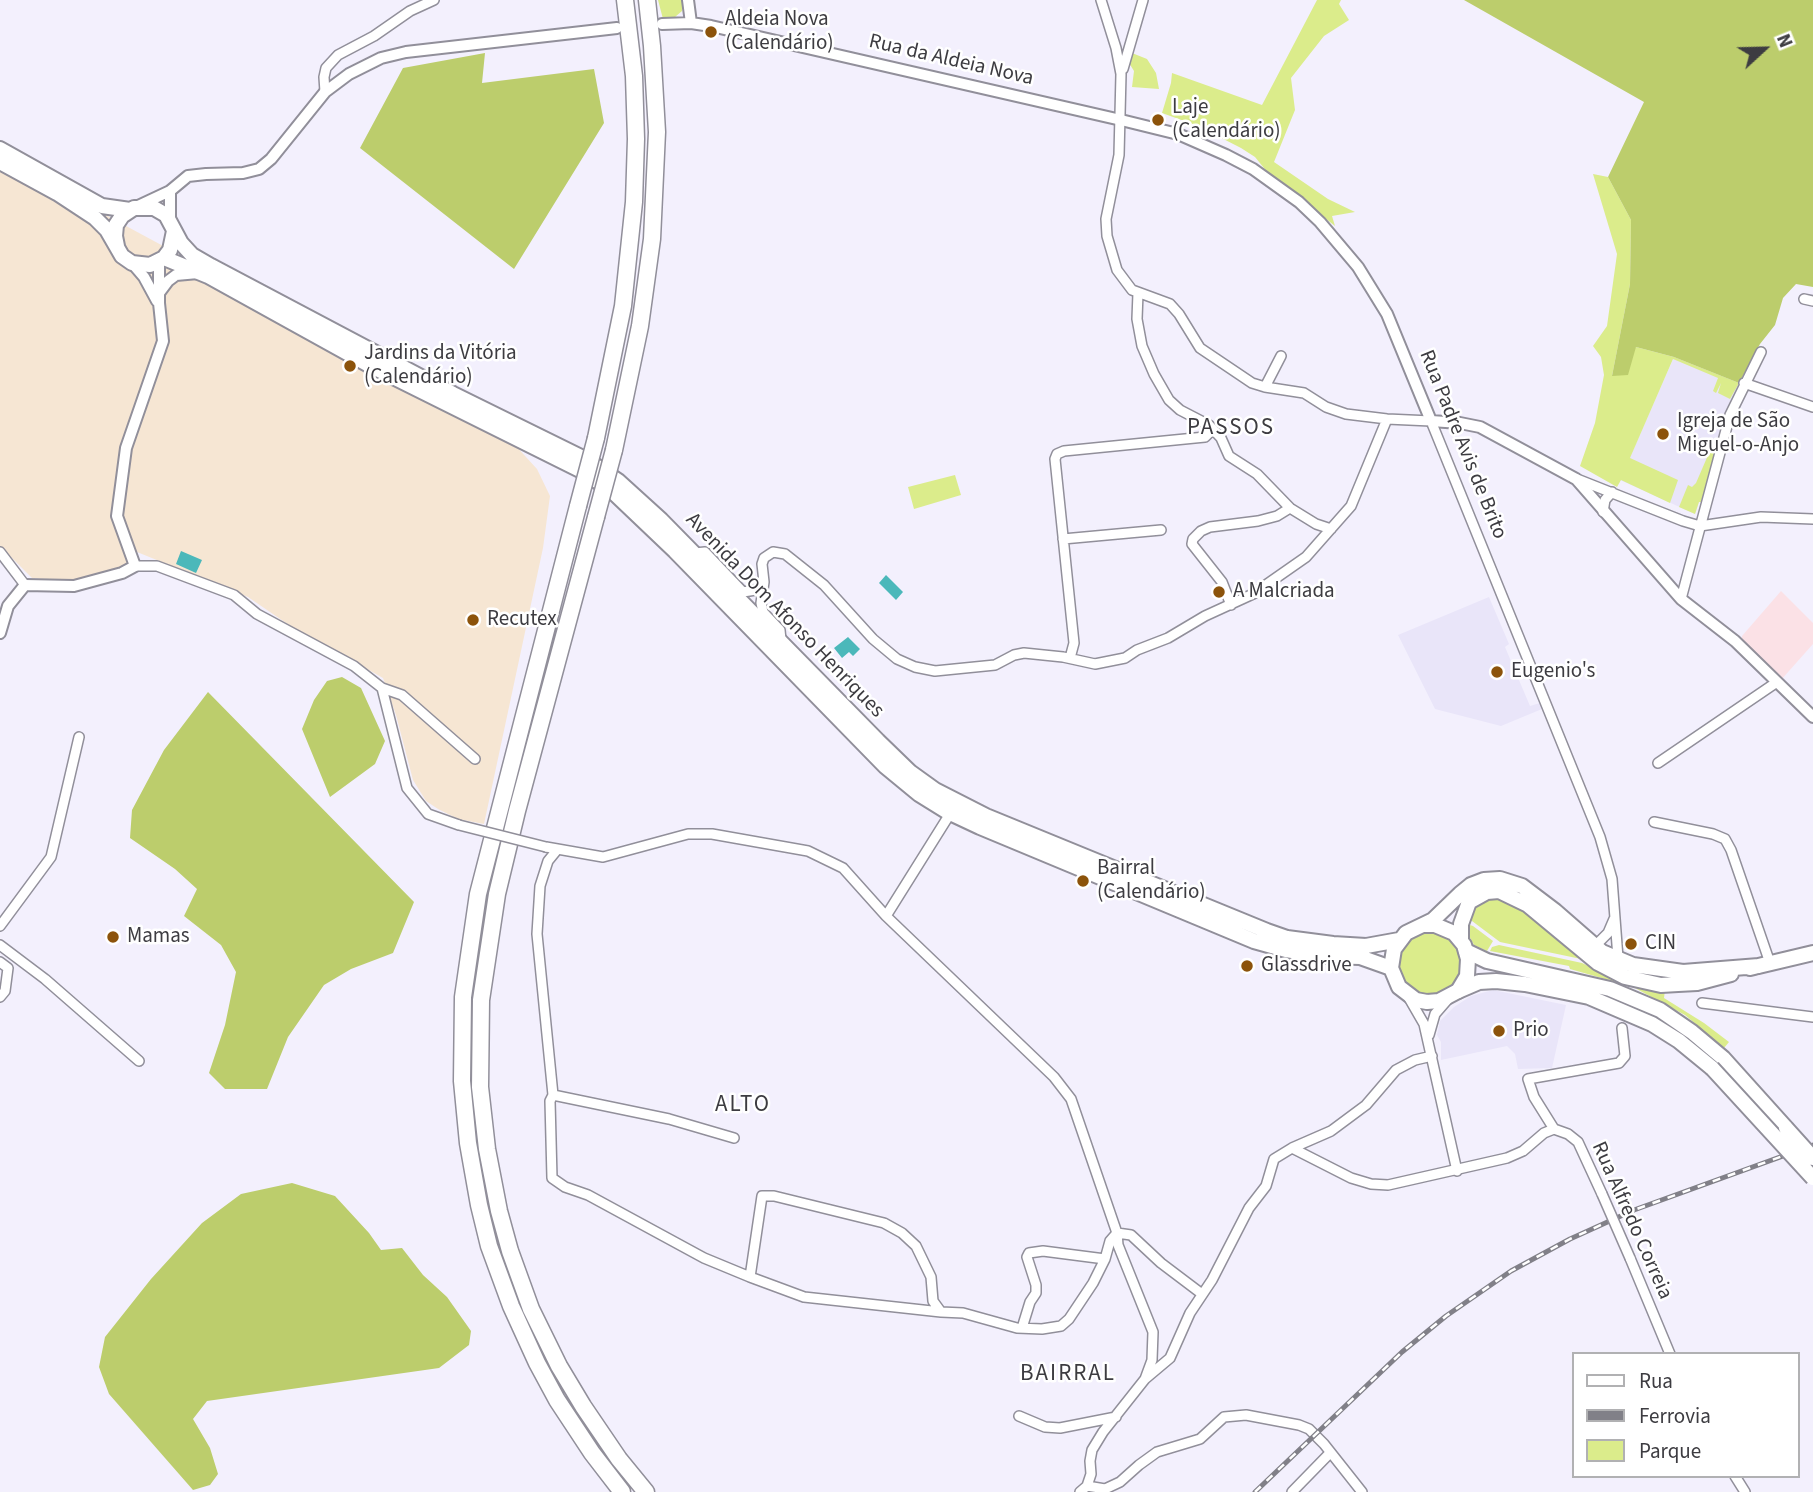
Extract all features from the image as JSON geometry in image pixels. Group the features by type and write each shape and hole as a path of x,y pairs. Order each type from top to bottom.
{"highway":[{"path":"622,1492 557,1400 511,1306 489,1246 479,1205 461,1081 463,997 476,905 596,438 625,296 634,202 635,97 625,0"},
{"path":"646,1492 619,1459 583,1406 531,1309 510,1251 489,1160 481,1097 479,1043 481,1000 493,915 517,811 614,450 639,336 652,239 657,132 647,0"}],"main road":[{"name":"Avenida Dom Afonso Henriques","path":"0,149 102,206 155,208 172,226 192,255 453,394 587,460 618,481 695,553 910,772 934,790 986,816 1231,917 1287,938 1311,942 1366,946 1399,940 1406,933 1441,915 1471,885 1484,880 1500,879 1533,892 1625,977 1661,985 1697,983 1813,953"},
{"path":"0,162 57,193 95,218 107,230 122,256 132,262"},
{"path":"117,246 116,225 132,209"},
{"path":"161,260 170,250 172,226"},
{"name":"Avenida Dom Afonso Henriques","path":"132,262 150,265 161,260 201,272 367,364 580,470 612,491 675,551 885,766 919,794 948,812 1254,941 1299,952 1360,957 1391,968"},
{"name":"Avenida Dom Afonso Henriques","path":"1453,994 1466,976 1468,968 1461,924 1469,902 1487,892 1509,894 1598,954 1647,968 1683,972 1764,964"},
{"path":"1424,925 1445,928 1487,961 1576,980 1625,995 1660,1010 1692,1032 1813,1178"},
{"path":"1399,940 1394,948 1391,968 1399,987 1406,994 1427,1002 1479,982 1496,981 1589,997 1652,1024 1717,1063 1813,1158"}],"street":[{"path":"326,92 324,77 327,68 338,55 374,36 410,10 434,0"},
{"path":"688,0 691,23"},
{"path":"1101,0 1121,74 1119,155 1107,206 1107,236 1117,270 1126,284 1138,293 1170,304 1200,348 1252,383 1304,393 1326,407 1346,414 1460,423 1480,428 1576,479 1700,526 1761,517 1813,519"},
{"path":"1121,74 1143,0"},
{"name":"Rua da Aldeia Nova","path":"662,23 691,23 1121,120"},
{"path":"132,209 170,191 188,176 243,173 259,169 271,159 326,92 349,74 395,54 617,29"},
{"name":"Rua Padre Avis de Brito","path":"1121,120 1178,134 1226,155 1276,184 1320,222 1358,267 1377,296 1399,340 1600,837 1610,870 1616,910 1618,958"},
{"path":"170,191 172,226"},
{"path":"135,566 117,516 126,448 163,341 159,298 161,260"},
{"path":"132,262 159,298"},
{"path":"159,298 168,281 176,275 201,272"},
{"path":"1138,293 1139,332 1161,388 1180,410 1213,429 1230,456 1257,474 1290,508 1316,524 1331,529"},
{"path":"1681,600 1730,415 1761,352"},
{"path":"1265,387 1281,356"},
{"path":"1744,383 1813,407"},
{"path":"781,642 780,629 763,612 761,603 762,564 764,558 773,552 785,554 824,585 873,639 890,653 925,670 995,665 1024,653 1070,658 1095,664 1114,662 1168,638 1205,616 1253,594 1297,564 1331,529 1357,496 1387,419"},
{"path":"1070,658 1073,643 1055,459 1057,454 1064,451 1205,437 1213,429"},
{"path":"1576,479 1681,600 1735,641 1813,717"},
{"path":"1604,512 1605,500 1612,492"},
{"path":"1231,605 1222,582 1192,544 1193,539 1201,530 1210,527 1269,518 1290,508"},
{"path":"1063,539 1161,530"},
{"path":"0,552 25,585"},
{"path":"695,553 705,552 743,592 762,589"},
{"path":"25,585 74,586 122,573 135,566 157,566 234,595 257,614 354,666 382,688 402,695 475,760"},
{"path":"1664,581 1676,581 1686,576"},
{"path":"0,633 8,606 25,585"},
{"path":"1658,763 1777,682"},
{"path":"382,688 407,788 428,814 459,825 557,850 603,857 688,834 712,834 808,851 843,868 886,916 1054,1077 1071,1099 1117,1233 1118,1245 1153,1332 1152,1360 1145,1379"},
{"path":"0,926 51,857 79,737"},
{"path":"886,916 948,817"},
{"path":"1654,822 1725,839 1731,850 1764,964"},
{"path":"557,850 548,861 540,886 537,934 553,1095 550,1101 549,1130 552,1178 565,1187 588,1195 704,1258 804,1297 963,1313 1022,1328 1061,1326 1077,1308 1105,1259 1110,1241 1117,1233"},
{"path":"1598,954 1613,924 1616,910"},
{"path":"0,945 45,979 139,1061"},
{"path":"0,962 8,968 5,991 0,997"},
{"path":"1406,994 1421,1017 1428,1040 1457,1171"},
{"path":"1428,1040 1435,1014 1453,994"},
{"path":"1702,1003 1813,1017"},
{"name":"Rua Alfredo Correia","path":"1622,1028 1625,1056 1619,1063 1528,1079 1534,1097 1554,1129 1568,1134 1578,1142 1669,1352"},
{"path":"1362,1492 1309,1429 1246,1415 1224,1417 1200,1440 1157,1452 1120,1482 1105,1489 1083,1489 1091,1474 1092,1450 1145,1379 1170,1358 1190,1313 1212,1280 1249,1209 1266,1186 1274,1159 1331,1131 1366,1105 1396,1070 1415,1060 1432,1056"},
{"path":"553,1095 669,1119 734,1138"},
{"path":"1292,1148 1351,1178 1371,1184 1388,1185 1507,1158 1523,1151 1544,1133 1554,1129"},
{"path":"750,1277 762,1196 774,1196 884,1223 902,1233 916,1246 923,1258 931,1277 933,1301 941,1312"},
{"path":"1117,1233 1130,1235 1202,1294"},
{"path":"1022,1328 1036,1285 1027,1257 1029,1253 1043,1251 1105,1259"},
{"path":"1019,1416 1045,1427 1060,1428 1116,1418"},
{"path":"1292,1492 1330,1453"}],"shaded area":[{"path":"0,158 280,309 515,445 537,469 550,496 543,548 484,824 458,819 426,801 413,780 383,678 289,625 248,597 137,552 123,567 72,582 32,578 0,546"},
{"path":"1674,357 1739,383 1695,514 1620,480"},
{"path":"1781,591 1813,623 1813,644 1781,680 1742,641 1742,636"},
{"path":"1489,597 1509,644 1505,647 1530,706 1540,703 1542,709 1501,726 1435,709 1398,635"},
{"name":"Prio","path":"1493,990 1566,1005 1552,1068 1518,1069 1515,1054 1507,1046 1441,1060 1441,1042 1437,1035 1440,1021 1454,1007 1471,996"}],"green space":[{"path":"658,0 683,0 682,11 675,17 663,19"},
{"path":"1317,0 1341,0 1339,4 1349,20 1324,36 1291,78 1295,110 1274,162 1328,199 1355,212 1332,216 1335,226 1268,173 1255,157 1198,126 1162,113 1172,73 1262,105"},
{"path":"1464,0 1813,0 1813,287 1796,284 1783,298 1775,325 1760,344 1739,383 1674,357 1636,347 1628,375 1612,376 1630,284 1631,220 1608,177 1644,102"},
{"path":"485,53 482,83 594,69 604,123 514,269 360,148 403,68"},
{"path":"1132,53 1147,59 1156,73 1159,89 1132,87 1134,71 1129,63"},
{"path":"1593,174 1608,177 1631,220 1630,284 1612,376 1636,347 1674,357 1739,383 1730,399 1718,393 1721,383 1716,393 1713,391 1718,378 1673,359 1630,458 1678,480 1670,503 1621,480 1617,487 1580,466 1595,423 1604,375 1601,357 1593,346 1607,326 1617,254"},
{"path":"1715,439 1719,441 1695,514 1679,507 1688,485 1692,487 1696,483"},
{"path":"955,475 961,495 914,509 908,487"},
{"path":"342,677 361,688 385,741 375,764 330,797 302,729 314,700 327,681"},
{"path":"208,692 414,902 393,953 351,969 324,985 288,1037 267,1089 225,1089 209,1073 225,1025 236,972 221,945 184,916 197,889 175,869 130,838 132,810 164,750"},
{"path":"1497,898 1519,907 1581,959 1500,942 1468,918 1474,906 1484,900"},
{"path":"1467,924 1493,941 1487,951 1474,945 1468,934"},
{"path":"1430,931 1448,937 1456,945 1462,963 1456,981 1448,989 1430,995 1412,989 1404,981 1398,963 1404,945 1412,937"},
{"path":"1499,945 1582,963 1605,974 1665,990 1664,998 1729,1042 1724,1048 1685,1015 1633,987 1570,969 1569,966 1490,951 1492,947"},
{"path":"292,1183 335,1196 381,1250 402,1248 423,1275 447,1297 471,1331 469,1345 439,1368 207,1401 193,1419 210,1448 218,1474 210,1485 193,1490 109,1394 99,1367 105,1337 151,1279 202,1223 241,1194"}],"water":[{"path":"181,551 202,560 196,573 176,564"},
{"path":"886,575 903,592 896,600 879,583"},
{"path":"848,637 860,649 853,656 849,652 842,658 834,648"}],"railway":[{"path":"1255,1492 1402,1352 1446,1316 1511,1271 1570,1239 1634,1210 1813,1145"}],"place":[{"name":"Aldeia Nova (Calendário)","path":"711,32"},
{"name":"Laje (Calendário)","path":"1158,120"},
{"name":"Jardins da Vitória (Calendário)","path":"350,366"},
{"name":"Igreja de São Miguel-o-Anjo","path":"1663,434"},
{"name":"A Malcriada","path":"1219,592"},
{"name":"Recutex","path":"473,620"},
{"name":"Eugenio's","path":"1497,672"},
{"name":"Bairral (Calendário)","path":"1083,881"},
{"name":"Mamas","path":"113,937"},
{"name":"CIN","path":"1631,944"},
{"name":"Glassdrive","path":"1247,966"},
{"name":"Prio","path":"1499,1031"}],"district":[{"name":"PASSOS","path":"1231,429"},
{"name":"ALTO","path":"743,1106"},
{"name":"BAIRRAL","path":"1068,1375"}]}
